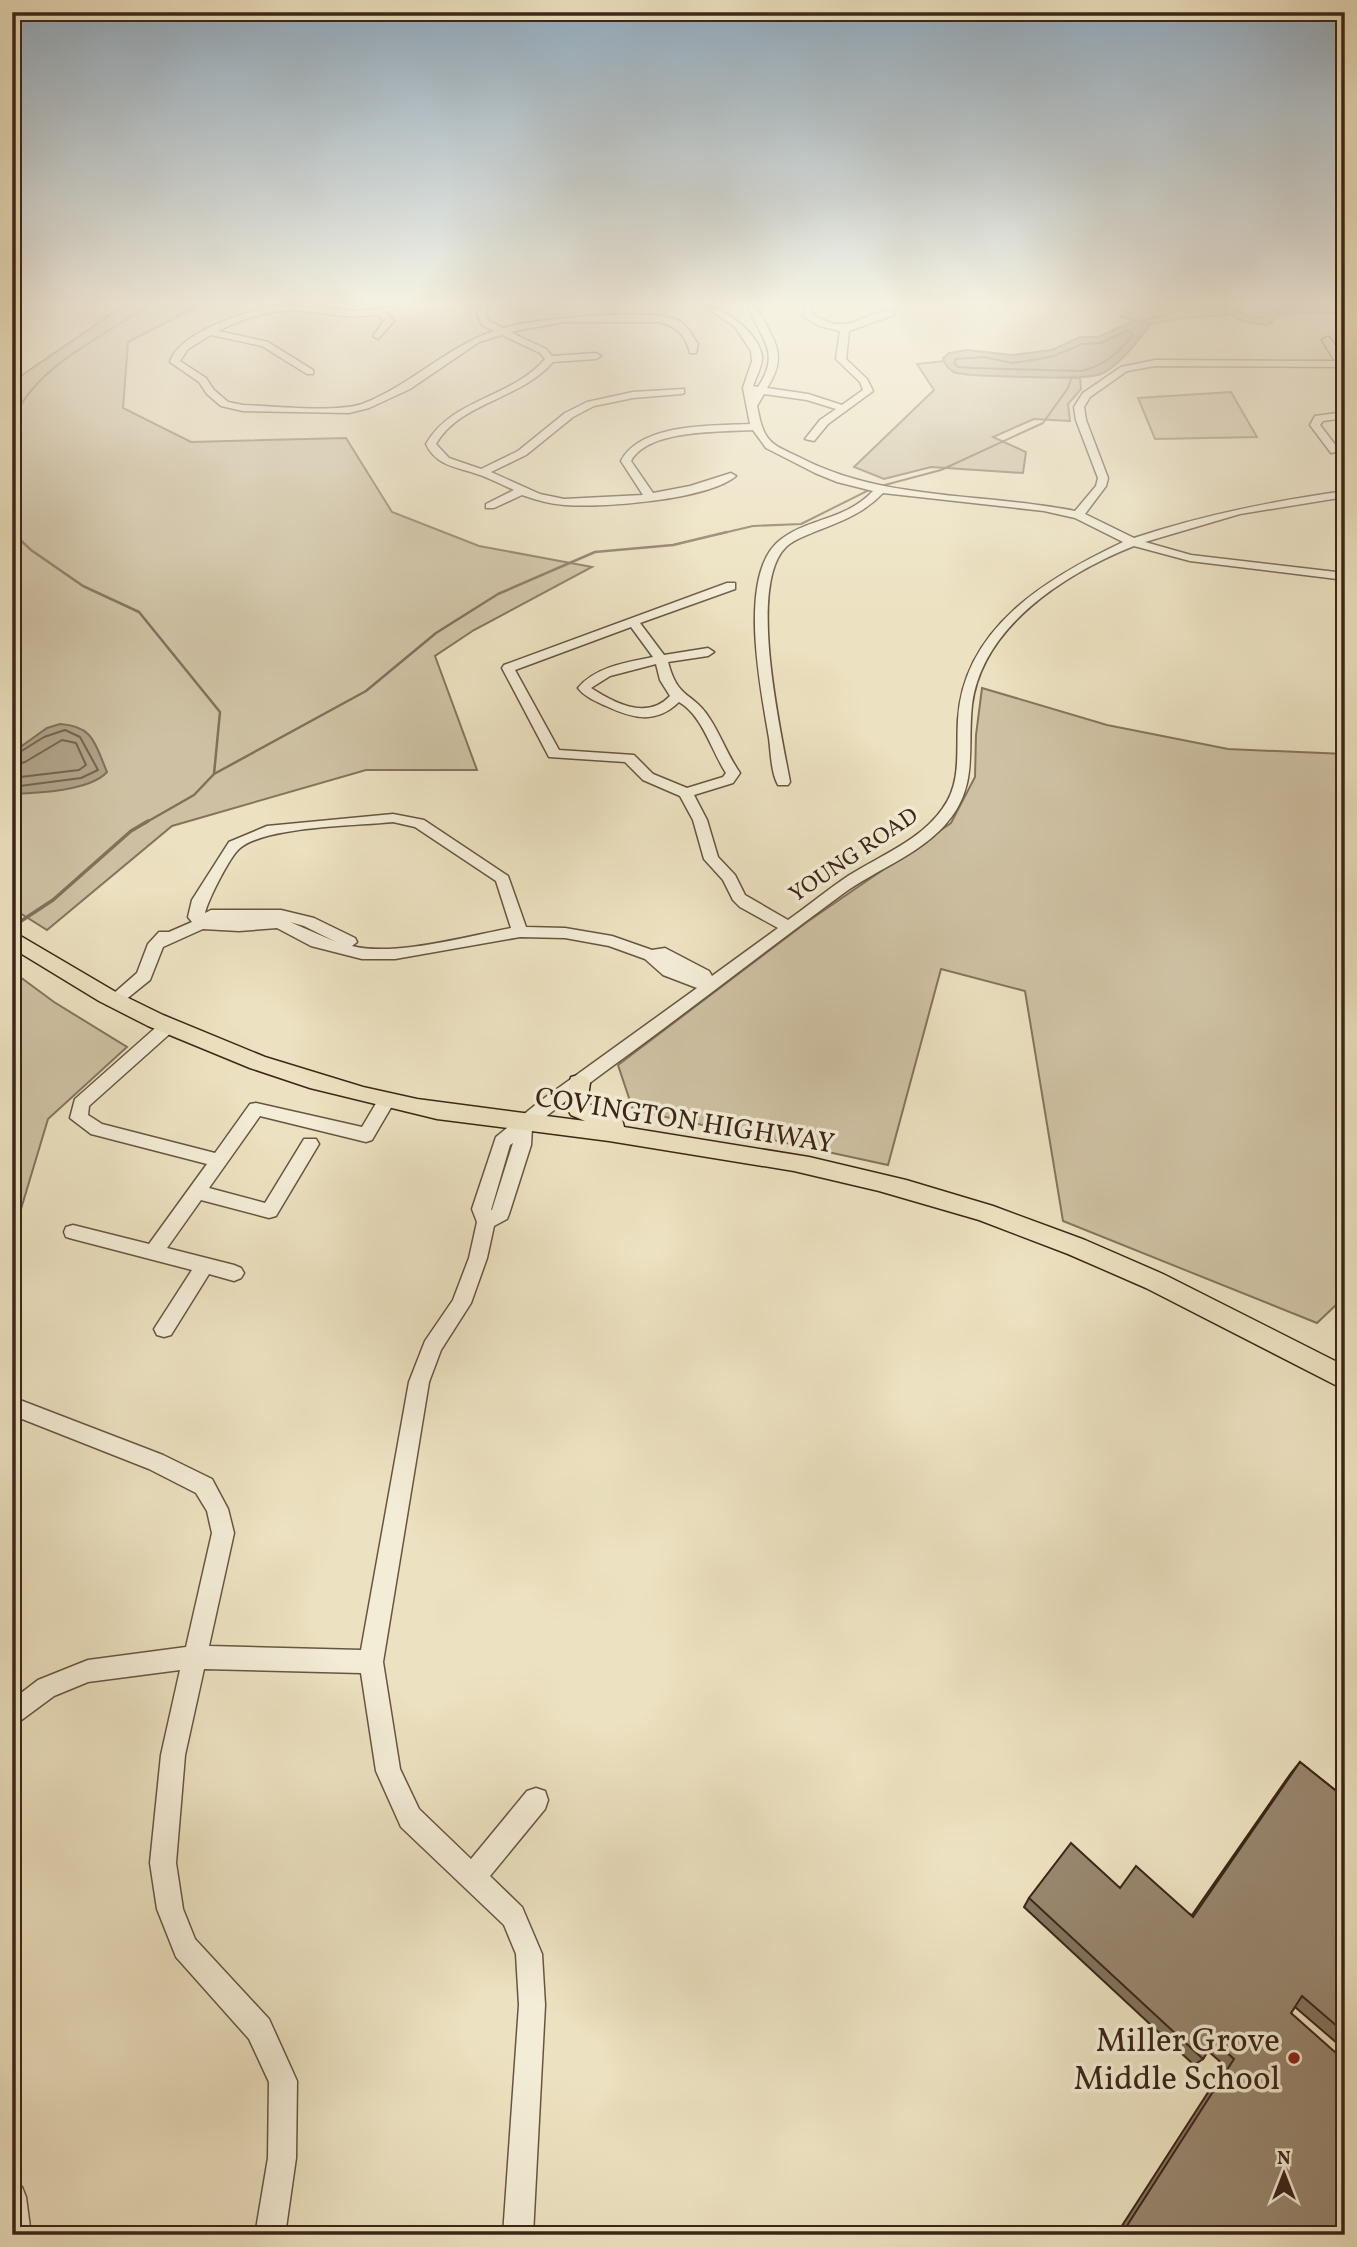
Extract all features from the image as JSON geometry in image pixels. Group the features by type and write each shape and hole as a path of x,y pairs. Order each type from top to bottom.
{"main road":[{"name":"COVINGTON HIGHWAY","path":"12,938 108,998 269,1068 387,1100 523,1124 633,1137 822,1168 931,1196 1035,1230 1246,1325 1345,1379"},
{"path":"579,1083 576,1105 579,1109 632,1133 633,1137"}],"street":[{"path":"470,411 434,434 431,444 438,456 546,499 591,504 700,487 731,476"},
{"path":"483,472 522,453 578,411"},
{"path":"751,411 756,427 770,446 841,480 880,489 1044,508 1078,515 1133,542 1190,558 1345,577"},
{"path":"810,439 824,422 838,411"},
{"path":"1078,515 1101,486 1103,478 1080,411"},
{"path":"1335,451 1315,425 1320,418 1345,415"},
{"path":"649,496 626,461 629,451 639,443 665,435 756,427"},
{"path":"783,782 761,644 767,566 778,547 853,512 873,499 880,489"},
{"path":"490,506 522,491"},
{"name":"YOUNG ROAD","path":"523,1124 848,883 921,839 940,822 961,789 965,771 964,717 969,686 984,650 1014,613 1039,592 1068,573 1133,542 1189,521 1345,494"},
{"path":"731,586 508,668 554,754 629,758 648,777 686,793 700,820 711,859 730,878 738,897 745,904 788,928"},
{"path":"633,622 661,659 666,680 677,696 691,704 703,718 733,773 728,780 686,793"},
{"path":"677,696 672,704 660,709 633,714 614,702 589,695 584,688 589,681 624,668 708,652"},
{"path":"198,920 200,900 234,845 267,830 393,818 419,822 503,879 520,932"},
{"path":"108,998 144,976 153,951 198,920 239,926 279,923 317,942 347,952 396,954 520,932 582,935 612,941 651,955 655,962 679,968 692,983 710,985"},
{"path":"651,955 678,943"},
{"path":"168,1026 81,1103 79,1118 97,1129 220,1161"},
{"path":"154,1252 256,1109 366,1135 387,1100"},
{"path":"518,2235 532,2005 529,1954 513,1916 410,1818 388,1771 371,1662 419,1382 432,1347 461,1303 478,1258 486,1222 500,1214 522,1145 523,1124"},
{"path":"197,1192 269,1210 310,1144"},
{"path":"73,1232 234,1273"},
{"path":"164,1329 205,1265"},
{"path":"12,1406 156,1462 204,1486 217,1509 223,1533 173,1755 163,1863 170,1909 185,1948 259,2029 283,2081 282,2158 270,2235"},
{"path":"12,1715 46,1688 88,1671 194,1657 371,1662"},
{"path":"472,1878 537,1800"},
{"path":"12,2197 16,2235"}],"shaded area":[{"path":"12,411 129,411 191,442 346,438 392,512 479,546 592,567 474,630 435,656 477,770 366,770 172,826 47,930 12,908"},
{"path":"912,411 1069,411 1070,421 1034,419 993,437 1026,452 1023,473 931,467 884,479 854,467"},
{"path":"1143,411 1242,411 1257,437 1155,439"},
{"path":"982,688 1107,725 1228,749 1345,754 1345,1308 1337,1304 1317,1323 1063,1221 1025,991 941,969 888,1165 633,1110 618,1065 807,922 951,823 975,777 976,735"},
{"path":"12,971 54,1002 127,1047 48,1119 12,1239"}],"water":[{"path":"60,724 80,728 92,738 107,772 76,787 12,794 12,753 47,728"}],"building":[{"name":"Miller Grove Middle School","path":"1300,1762 1345,1798 1345,2033 1302,1996 1291,2013 1345,2061 1345,2235 1121,2235 1234,2059 1214,2041 1203,2059 1029,1898 1071,1843 1120,1888 1136,1866 1193,1917"}],"waterway":[{"path":"12,421 18,411"},
{"path":"881,486 941,470 1043,423 1052,411"},
{"path":"12,433 17,453 12,466"},
{"path":"719,534 753,526 801,524 869,490"},
{"path":"14,534 12,532 31,550 83,586 139,612 220,712 214,774"},
{"path":"214,774 366,691 436,633 498,594 595,552 673,545 727,532"},
{"path":"145,823 194,795 214,774"},
{"path":"12,927 53,900 131,831 148,821"}],"place":[{"name":"Miller Grove Middle School","path":"1294,2058"}]}
